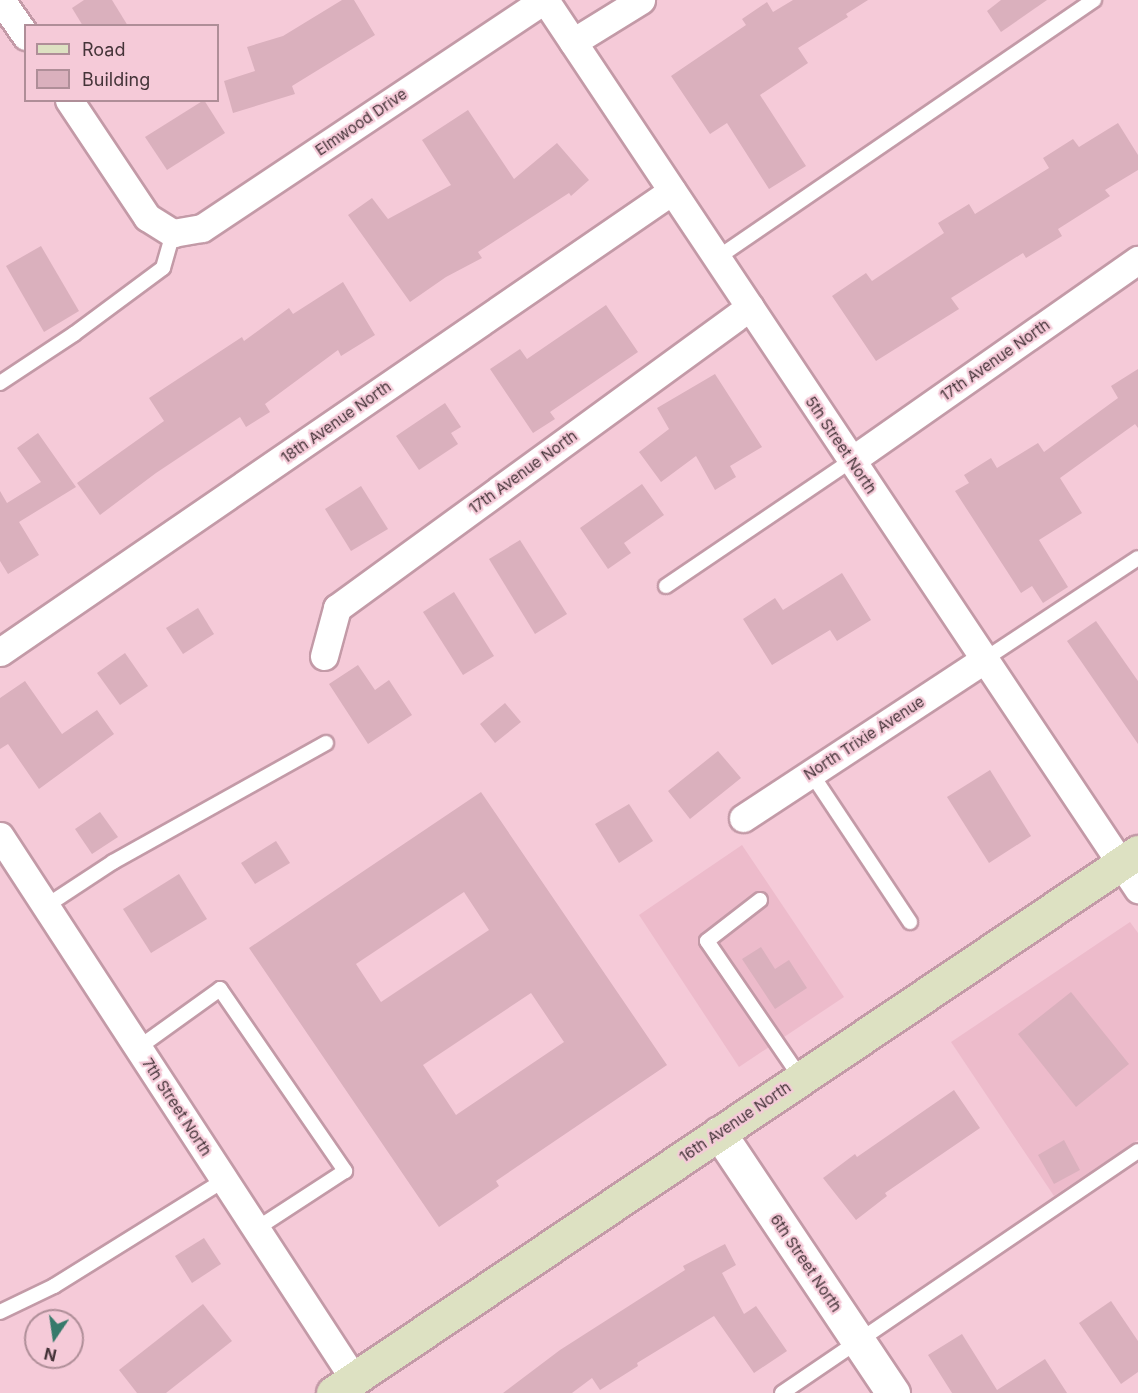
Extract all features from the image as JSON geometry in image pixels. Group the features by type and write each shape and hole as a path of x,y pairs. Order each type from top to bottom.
{"main road":[{"name":"16th Avenue North","path":"344,1386 800,1077 1132,869"}],"street":[{"path":"1,0 24,33"},
{"name":"5th Street North","path":"544,0 985,659 1132,869"},
{"name":"Elmwood Drive","path":"174,233 202,228 544,0"},
{"path":"573,42 641,0"},
{"path":"70,102 147,217 174,233"},
{"name":"18th Avenue North","path":"0,652 672,191"},
{"name":"17th Avenue North","path":"852,460 1138,260"},
{"name":"17th Avenue North","path":"324,656 338,608 750,307"},
{"name":"North Trixie Avenue","path":"743,818 985,659"},
{"name":"7th Street North","path":"0,836 256,1229 344,1386"},
{"name":"6th Street North","path":"719,1133 893,1393"}],"lane":[{"path":"717,258 1094,0"},
{"path":"0,383 74,334 163,268 174,233"},
{"path":"666,586 852,460"},
{"path":"985,659 1138,558"},
{"path":"46,906 123,856 326,743"},
{"path":"811,773 910,922"},
{"path":"760,900 707,941 800,1077"},
{"path":"138,1048 220,989 345,1171 256,1229"},
{"path":"782,1393 1138,1151"},
{"path":"0,1312 54,1286 224,1180"}],"shaded area":[{"path":"742,845 844,997 739,1067 639,915"},
{"path":"1130,922 1138,933 1138,1140 1054,1196 951,1042"}],"building":[{"path":"84,0 112,0 127,24 82,24 72,8"},
{"path":"342,0 354,0 375,35 292,86 295,94 233,113 224,81 255,71 247,47 283,36"},
{"path":"793,0 868,0 846,14 848,17 798,48 808,63 760,95 806,166 769,189 727,123 710,134 671,76 746,25 742,19 767,2 773,12"},
{"path":"1001,0 1047,0 1001,32 987,11"},
{"path":"201,102 205,102 225,133 167,170 145,137"},
{"path":"468,110 514,179 557,143 589,180 571,196 569,193 478,252 482,258 446,277 410,302 348,215 372,198 388,219 451,185 422,140"},
{"path":"1118,123 1138,155 1138,170 1105,190 1110,196 1058,229 1062,236 1026,258 1023,253 951,298 959,309 876,361 832,296 866,273 872,281 944,233 938,223 969,204 975,214 1049,168 1043,158 1073,139 1079,147"},
{"path":"41,246 79,311 44,332 6,266"},
{"path":"343,282 375,335 341,356 338,350 265,404 270,412 246,427 240,417 156,473 100,515 77,483 164,421 149,398 242,337 244,341 289,308 293,314"},
{"path":"606,305 638,352 550,412 555,419 533,433 490,369 520,349 527,359"},
{"path":"1138,369 1138,428 1135,424 1060,478 1082,513 1039,540 1068,587 1043,603 1032,586 1021,593 955,491 969,483 964,475 991,458 997,468 1038,443 1044,452 1118,398 1111,386"},
{"path":"715,374 762,447 730,466 736,477 715,490 696,456 661,482 639,452 669,429 657,408"},
{"path":"445,403 461,427 451,433 458,444 419,470 396,436"},
{"path":"38,433 76,487 19,522 39,555 8,574 0,561 0,491 7,503 41,482 17,448"},
{"path":"642,484 664,515 624,543 631,553 608,569 580,528"},
{"path":"361,486 388,529 351,551 325,509"},
{"path":"520,540 567,614 535,634 489,559"},
{"path":"842,573 871,620 837,641 830,630 772,665 743,619 775,598 783,610"},
{"path":"454,592 494,656 463,675 423,612"},
{"path":"198,608 214,634 183,654 166,628"},
{"path":"1096,621 1138,681 1138,744 1067,641"},
{"path":"125,653 148,686 120,705 97,673"},
{"path":"358,665 375,690 389,680 412,715 368,744 329,684"},
{"path":"25,681 62,734 97,710 114,734 39,789 8,744 0,749 0,698"},
{"path":"505,703 521,722 495,743 480,724"},
{"path":"718,751 741,778 690,819 668,791"},
{"path":"990,770 1031,836 989,863 947,797"},
{"path":"481,792 667,1065 496,1181 499,1186 439,1227 249,948","holes":["464,892 489,930 381,1002 356,964","531,993 564,1042 456,1115 423,1065"]},
{"path":"629,804 653,841 619,863 595,824"},
{"path":"100,812 118,837 92,854 75,829"},
{"path":"276,841 290,863 255,884 241,863"},
{"path":"179,874 207,919 151,953 123,909"},
{"path":"761,947 775,969 789,960 807,988 775,1009 742,959"},
{"path":"1071,992 1129,1064 1076,1107 1018,1034"},
{"path":"954,1090 980,1128 885,1193 887,1196 856,1220 823,1178 855,1154 857,1157"},
{"path":"1064,1140 1080,1170 1054,1184 1038,1155"},
{"path":"204,1238 221,1264 192,1283 175,1256"},
{"path":"725,1244 736,1265 722,1273 744,1314 756,1306 787,1351 754,1373 714,1316 637,1363 638,1366 600,1390 592,1378 572,1393 503,1393 560,1350 685,1270 683,1266"},
{"path":"1111,1301 1138,1341 1138,1372 1121,1384 1079,1323"},
{"path":"203,1304 232,1341 166,1393 137,1393 119,1370"},
{"path":"962,1334 997,1390 1045,1359 1067,1393 952,1393 928,1355"}]}
